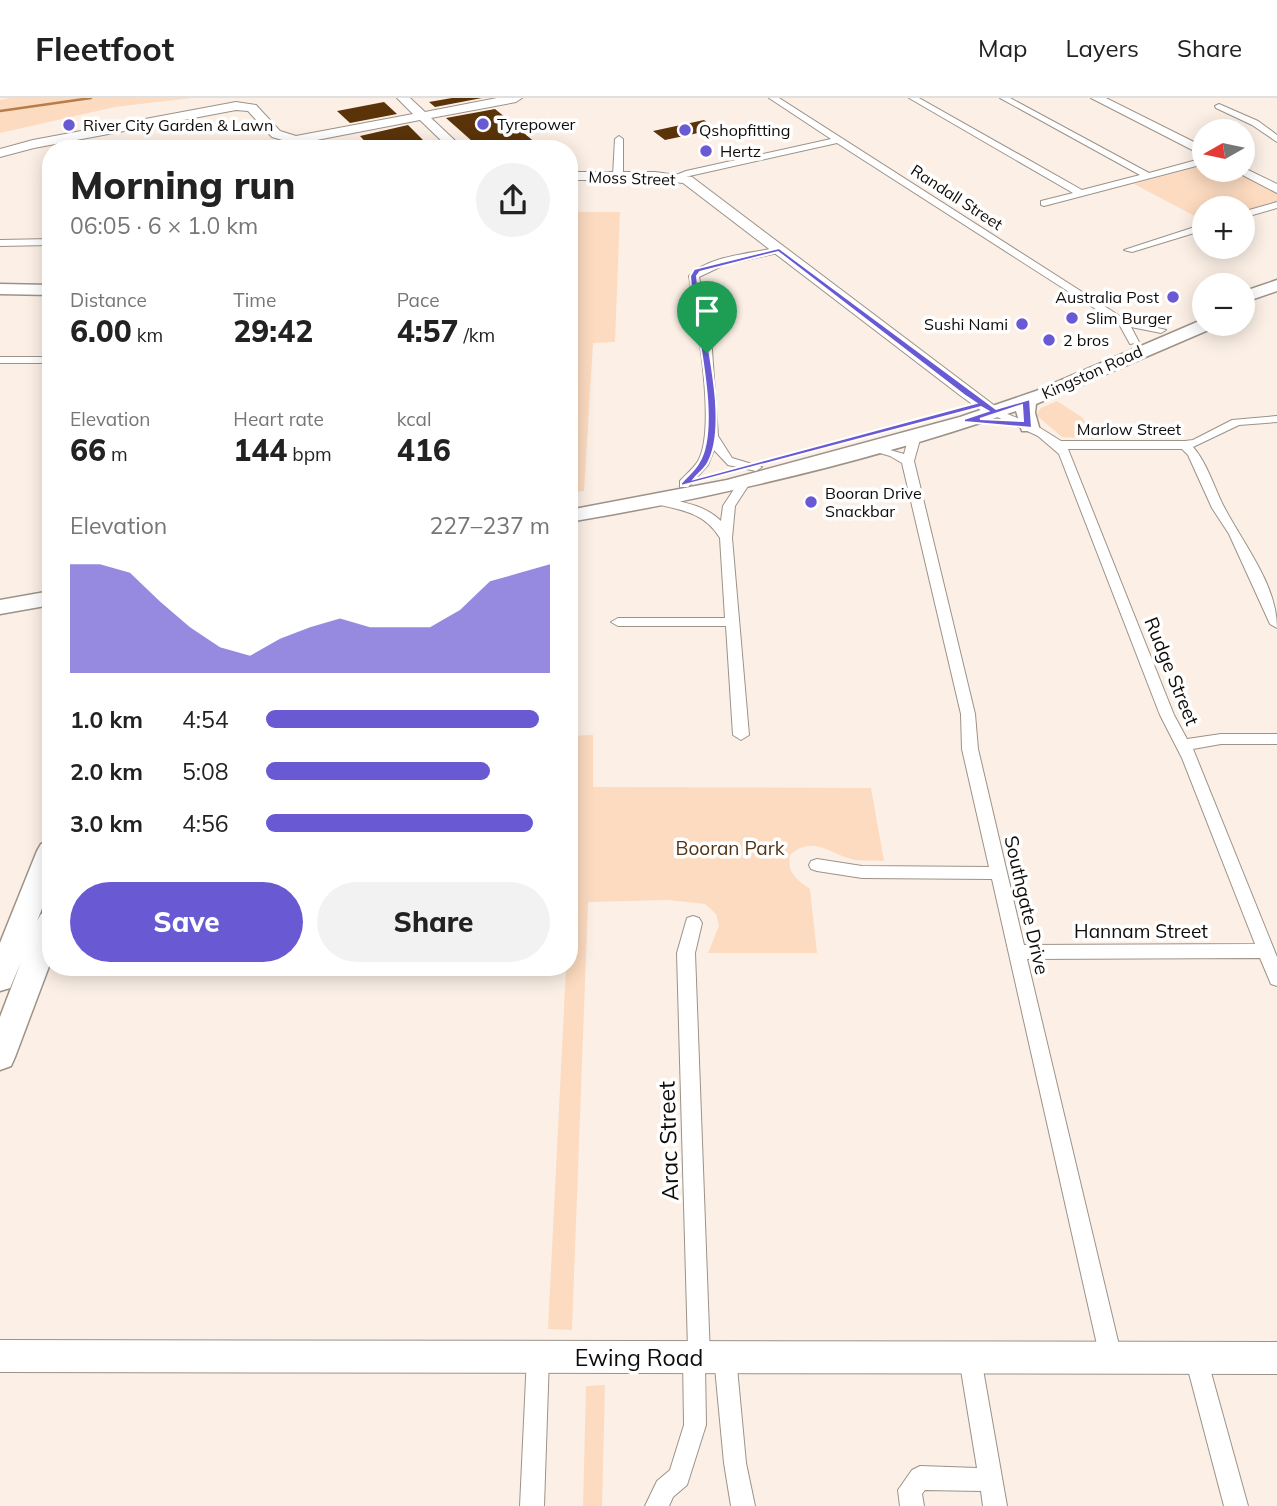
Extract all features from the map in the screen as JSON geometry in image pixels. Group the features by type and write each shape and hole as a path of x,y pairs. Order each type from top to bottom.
{"main road":[{"path":"0,282 42,282"},
{"path":"1255,293 1277,285"},
{"path":"0,289 42,290"},
{"path":"1255,305 1277,297"},
{"name":"Kingston Road","path":"578,503 750,475 869,448 967,421 989,408 1192,318"},
{"name":"Kingston Road","path":"578,515 660,501 989,408 1027,401 1192,330"},
{"path":"967,421 1025,425 1027,401"},
{"path":"0,593 42,586"},
{"path":"0,607 42,600"},
{"path":"0,979 42,874"},
{"path":"0,1057 42,946"}],"street":[{"path":"403,98 448,140"},
{"path":"55,140 246,106 252,108 276,134 285,139 296,140 516,98"},
{"name":"Randall Street","path":"773,98 1123,322 1161,330"},
{"path":"913,98 1080,193"},
{"path":"1004,98 1149,176"},
{"path":"1097,98 1192,146"},
{"path":"1219,106 1255,123 1277,139"},
{"path":"618,139 618,176"},
{"path":"679,177 839,140"},
{"path":"0,153 42,142"},
{"path":"1044,203 1192,164"},
{"name":"Moss Street","path":"578,176 679,177 687,180 989,408"},
{"path":"1255,178 1277,189"},
{"path":"1255,211 1277,205"},
{"path":"1129,250 1192,231"},
{"path":"0,243 42,242"},
{"path":"684,484 704,463 712,436 706,336 694,276 697,271 709,267 779,250"},
{"name":"Randall Street","path":"1123,322 1134,342"},
{"path":"0,360 42,360"},
{"path":"989,408 1059,445"},
{"name":"Marlow Street","path":"1059,445 1185,445 1196,443 1236,422 1277,419"},
{"path":"712,436 726,461 750,475 729,506 726,538 741,735"},
{"name":"Southgate Drive","path":"915,436 908,461 968,714 970,750 1111,1358"},
{"name":"Rudge Street","path":"1059,445 1068,460 1167,715 1182,745 1277,979"},
{"path":"1185,445 1193,454 1218,508 1235,534 1277,624"},
{"path":"869,448 894,453 908,461"},
{"path":"660,501 704,512 718,523 726,538"},
{"path":"618,622 733,622"},
{"path":"1182,745 1210,740 1277,739"},
{"path":"817,865 862,872 999,873"},
{"name":"Arac Street","path":"693,923 686,953 706,1357"},
{"name":"Hannam Street","path":"1016,952 1266,951"},
{"name":"Ewing Road","path":"0,1356 1277,1359"},
{"path":"532,1506 538,1357"},
{"path":"657,1506 665,1489 679,1477 695,1425 706,1357"},
{"path":"706,1357 735,1463 743,1506"},
{"path":"970,1358 995,1506"},
{"path":"1196,1358 1236,1506"},
{"path":"912,1506 910,1490 920,1478 990,1480"}],"green space":[{"path":"191,98 115,107 0,133 0,100"},
{"path":"1192,168 1192,182 1255,180 1277,191 1277,202 1255,208 1255,196 1192,196 1192,215 1134,184"},
{"path":"578,212 620,212 615,342 593,343 584,491 578,492"},
{"path":"1057,401 1083,418 1093,439 1062,437 1036,415 1041,408"},
{"name":"Booran Park","path":"593,735 593,787 871,788 884,861 855,860 815,846 807,846 790,855 790,866 794,875 810,889 817,953 708,953 719,926 716,914 705,904 668,900 588,902 572,1330 548,1329 566,976 578,976 578,736"},
{"path":"605,1385 602,1506 583,1506 586,1386"}],"building":[{"path":"452,98 482,98 435,107 429,102"},
{"path":"384,102 397,114 350,123 337,111"},
{"path":"495,109 532,140 471,140 446,118"},
{"name":"Qshopfitting","path":"704,120 717,129 665,140 653,131"},
{"path":"408,125 423,140 364,140 360,136"}],"waterway":[{"path":"0,111 91,98"}],"place":[{"name":"Tyrepower","path":"483,124"},
{"name":"River City Garden & Lawn","path":"69,125"},
{"name":"Qshopfitting","path":"685,130"},
{"name":"Hertz","path":"706,151"},
{"name":"Australia Post","path":"1173,297"},
{"name":"Slim Burger","path":"1072,318"},
{"name":"Sushi Nami","path":"1022,324"},
{"name":"2 bros","path":"1049,340"},
{"name":"Booran Drive Snackbar","path":"811,502"}],"route":[{"path":"707,353 706,336 694,283 697,271 779,250 995,412 1027,401 1025,413 1029,427 1021,423 967,421 995,412 982,404 783,460 684,484 704,463 712,436 707,353"}]}
